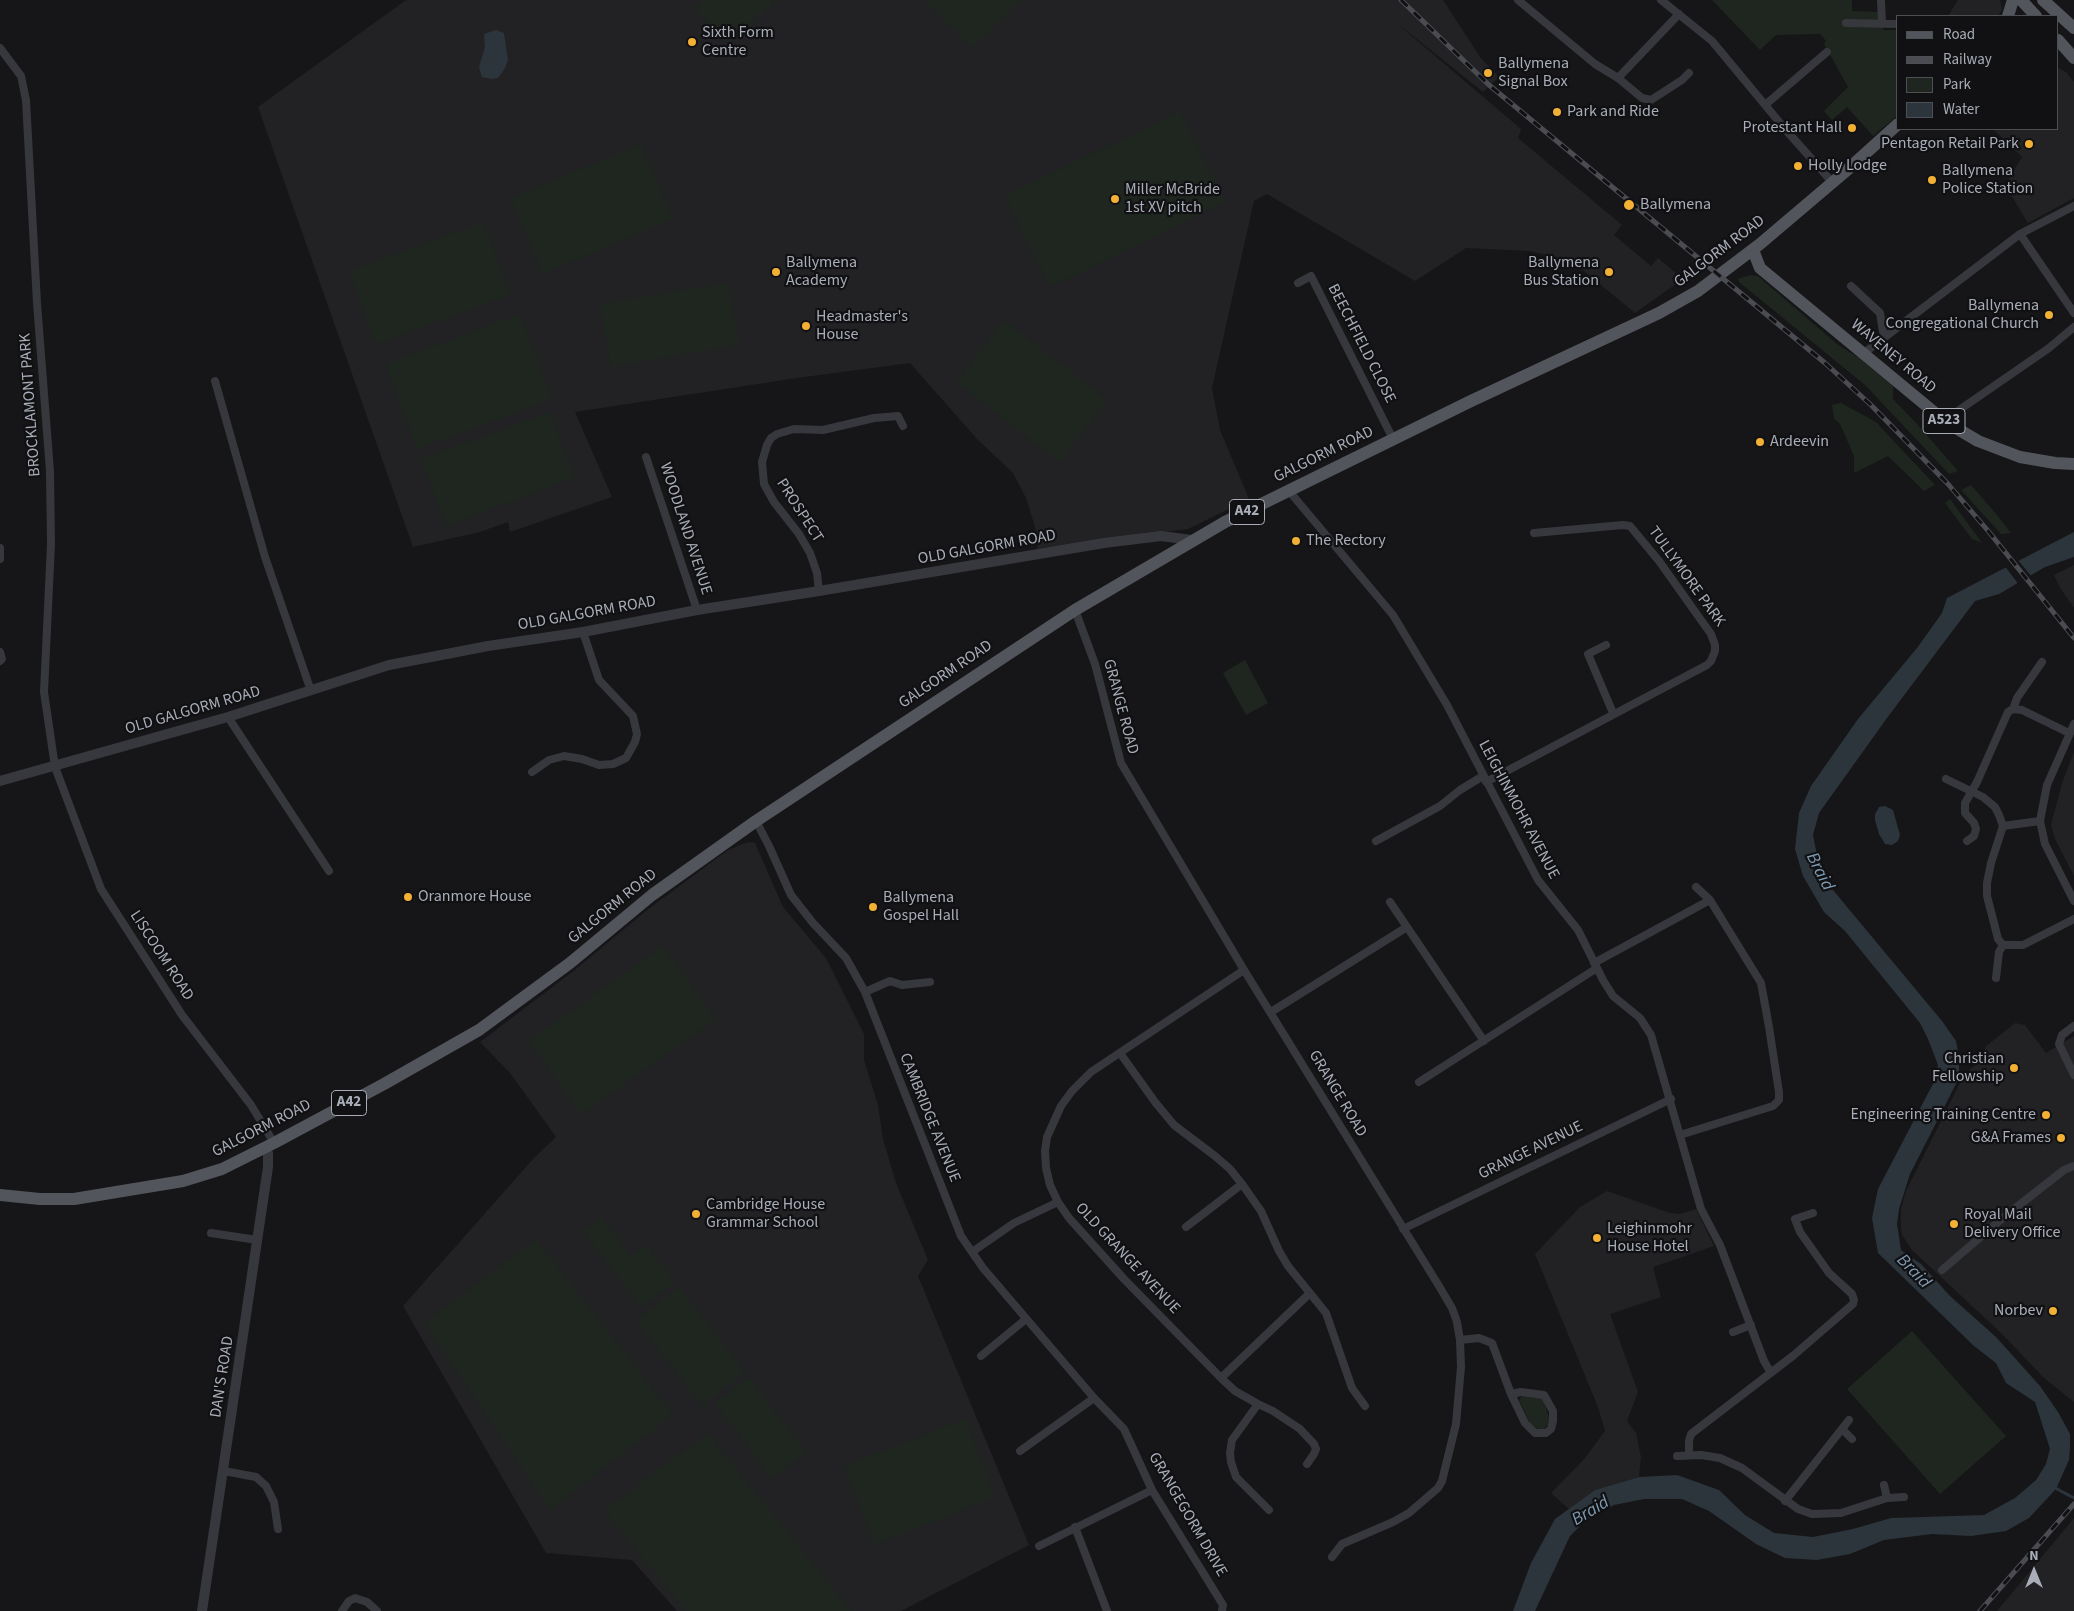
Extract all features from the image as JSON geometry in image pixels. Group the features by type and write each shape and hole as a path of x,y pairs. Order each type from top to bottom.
{"main road":[{"path":"2008,15 2013,0"},
{"path":"2021,0 2032,15 2045,1 2074,28"},
{"path":"2059,41 2074,59"},
{"path":"2059,52 2074,59"},
{"name":"GALGORM ROAD","path":"0,1195 40,1199 74,1199 184,1181 222,1169 270,1145 479,1030 570,963 652,895 756,821 1075,610 1192,540 1393,439 1681,302 1737,263 1832,183 1896,126"},
{"name":"WAVENEY ROAD","path":"1752,250 1760,268 1946,422 1978,441 2020,457 2045,462 2074,464"},
{"name":"WAVENEY ROAD","path":"1737,263 1760,268"}],"street":[{"path":"1518,0 1595,64 1618,78 1642,98 1649,100 1659,96 1689,73"},
{"path":"1661,0 1712,41 1832,183"},
{"path":"1881,0 1882,24"},
{"path":"1618,78 1678,14"},
{"path":"1846,23 1896,24"},
{"name":"BROCKLAMONT PARK","path":"0,48 21,76 26,100 37,303 50,471 51,544 44,692 55,767"},
{"path":"1765,105 1827,52"},
{"path":"1864,353 2020,234 2074,206"},
{"path":"2020,234 2074,313"},
{"name":"BEECHFIELD CLOSE","path":"1298,283 1311,276 1393,439"},
{"path":"1851,286 1880,313 1884,338"},
{"path":"1946,422 1952,415 2050,348 2074,328"},
{"path":"215,381 265,557 311,691"},
{"name":"PROSPECT","path":"819,591 817,573 810,552 799,534 774,502 764,484 762,462 767,445 771,438 785,431 823,430 874,418 898,416 903,426"},
{"name":"WOODLAND AVENUE","path":"646,457 697,610"},
{"name":"LEIGHINMOHR AVENUE","path":"1289,491 1393,615 1429,672 1538,880 1578,930 1614,996 1640,1018 1651,1035 1671,1099 1701,1209 1720,1245 1750,1325 1771,1372"},
{"name":"TULLYMORE PARK","path":"1376,842 1440,806 1460,790 1707,665 1714,657 1716,646 1714,640 1659,561 1630,526 1623,525 1534,533"},
{"name":"OLD GALGORM ROAD","path":"0,781 228,717 389,665 488,646 583,632 697,610 1104,543 1160,536 1192,540"},
{"path":"0,548 0,559"},
{"name":"GRANGE ROAD","path":"1075,610 1095,664 1120,763 1244,970 1452,1308 1457,1322 1461,1367 1456,1424 1444,1476 1438,1488 1409,1513 1342,1544 1332,1557"},
{"path":"532,772 549,760 564,756 582,759 599,766 613,764 626,758 635,742 637,734 633,716 599,680 583,632"},
{"path":"1606,644 1588,654 1613,713"},
{"path":"0,652 2,659 0,661"},
{"path":"1966,841 1974,836 1976,830 1974,823 1965,812 1965,803 1977,782 2008,712 2013,709 2017,698 2042,662"},
{"path":"2013,709 2022,710 2069,733"},
{"path":"228,717 329,871"},
{"path":"2074,724 2048,785 2040,821 2045,844 2074,901"},
{"name":"LISCOOM ROAD","path":"55,767 101,890 182,1015 252,1105 270,1145"},
{"path":"1946,779 1983,797 1995,808 2002,826 1990,863 1987,896 1998,939 2003,945"},
{"name":"CAMBRIDGE AVENUE","path":"756,821 791,895 813,923 846,958 865,992 961,1236 972,1252"},
{"path":"2002,826 2040,821"},
{"path":"1680,1136 1773,1106 1780,1096 1761,983 1710,900 1696,887"},
{"path":"1419,1082 1484,1041 1596,965 1710,900"},
{"path":"1390,902 1484,1041"},
{"path":"2003,945 2023,945 2074,919"},
{"path":"1271,1012 1407,927"},
{"path":"1996,978 1999,952 2003,945"},
{"name":"OLD GRANGE AVENUE","path":"1244,970 1091,1072 1072,1091 1052,1122 1047,1137 1046,1168 1050,1185 1058,1202 1069,1218 1118,1273 1235,1391 1293,1424 1314,1444 1314,1454 1307,1464"},
{"path":"865,992 890,981 902,985 930,982"},
{"path":"2074,1026 2062,1035 2059,1044 2074,1075"},
{"path":"1120,1052 1155,1102 1174,1125 1230,1169 1242,1184 1260,1211 1278,1251 1319,1303 1330,1322 1352,1388 1365,1406"},
{"name":"GRANGE AVENUE","path":"1403,1229 1671,1099"},
{"name":"DAN'S ROAD","path":"202,1611 270,1145"},
{"path":"1942,1270 2004,1217 2064,1170 2074,1166"},
{"path":"1186,1227 1242,1184"},
{"path":"972,1252 1014,1223 1058,1202"},
{"path":"1689,1454 1688,1441 1691,1434 1848,1309 1854,1300 1852,1294 1829,1273 1800,1232 1795,1219 1814,1213"},
{"path":"212,1233 257,1240"},
{"name":"GRANGEGORM DRIVE","path":"972,1252 982,1268 1094,1398 1124,1429 1152,1490 1224,1605 1222,1611"},
{"path":"1221,1378 1310,1293"},
{"path":"981,1356 1026,1319"},
{"path":"1732,1332 1750,1325"},
{"path":"1460,1340 1479,1338 1492,1343 1511,1394 1530,1430 1541,1434 1546,1433 1551,1428 1553,1421 1552,1411 1544,1395 1521,1392 1511,1394"},
{"path":"1020,1451 1094,1398"},
{"path":"1258,1404 1232,1440 1230,1453 1236,1477 1269,1510"},
{"path":"1785,1501 1849,1420"},
{"path":"1842,1429 1852,1439"},
{"path":"1676,1456 1689,1454 1720,1458 1742,1468 1798,1509 1812,1514 1841,1513 1887,1498 1904,1497"},
{"path":"224,1470 256,1477 266,1486 274,1502 278,1529"},
{"path":"1884,1485 1887,1498"},
{"path":"1039,1546 1152,1490"},
{"path":"1075,1527 1107,1611"},
{"path":"342,1611 349,1601 355,1598 367,1602 377,1611"}],"shaded area":[{"name":"Ballymena Academy","path":"406,0 1443,0 1480,57 1499,77 1483,92 1393,20 1521,129 1518,138 1622,225 1614,235 1651,266 1658,258 1683,279 1635,313 1573,262 1530,251 1466,248 1415,281 1267,194 1254,201 1212,388 1220,430 1249,499 1188,529 1036,549 1040,543 1026,498 1013,473 977,439 910,363 797,378 575,412 612,497 510,532 508,522 480,532 413,547 258,107"},
{"path":"1958,0 2000,0 2002,10 1999,15 1949,15"},
{"path":"2059,68 2066,72 2074,82 2074,198 2028,223 2005,185 2022,157 1994,130 2059,130"},
{"path":"2074,565 2074,608 2060,588 2054,575"},
{"path":"2074,752 2074,876 2055,839 2051,825 2062,783"},
{"name":"Cambridge House Grammar School","path":"748,842 755,843 783,907 826,958 864,1034 864,1060 878,1105 883,1139 896,1183 928,1260 918,1276 1029,1545 901,1611 677,1611 632,1560 546,1553 403,1306 533,1159 556,1137 510,1073 480,1042 572,972 651,907 728,850"},
{"path":"2015,1023 2025,1025 2046,1053 2074,1036 2074,1402 2044,1378 2001,1333 1912,1250 1902,1235 1901,1209 1906,1191 1964,1075 1984,1057 1985,1047"},
{"path":"1607,1191 1670,1213 1681,1214 1696,1209 1714,1246 1653,1267 1661,1297 1610,1314 1638,1392 1627,1421 1636,1433 1641,1457 1639,1477 1595,1490 1569,1509 1551,1493 1585,1458 1605,1431 1598,1407 1535,1254 1580,1207"},
{"path":"2074,1518 2074,1611 1997,1611 2007,1599"}],"green space":[{"path":"705,0 776,0 729,44 695,9"},
{"path":"925,0 1022,0 972,48"},
{"path":"1712,0 1852,0 1852,11 1883,12 1883,30 1896,30 1896,117 1873,136 1847,107 1832,120 1824,111 1848,87 1824,44 1826,41 1820,34 1776,35 1760,50"},
{"name":"Miller McBride 1st XV pitch","path":"1180,111 1225,202 1050,287 1005,196"},
{"path":"641,144 673,219 543,274 511,198"},
{"path":"484,222 510,295 376,344 349,271"},
{"path":"1750,275 1758,276 1837,344 1859,358 1893,386 1893,399 1958,471 1949,474 1865,385 1739,282 1738,279"},
{"path":"728,282 739,345 611,367 600,304"},
{"path":"520,314 552,399 417,449 385,364"},
{"path":"1005,320 1107,400 1059,462 956,382"},
{"path":"1841,403 1876,422 1935,485 1924,491 1888,456 1854,473 1854,456 1840,424 1834,419 1832,405"},
{"path":"550,412 574,478 446,526 421,459"},
{"path":"1971,485 2011,533 2001,534 1961,490"},
{"path":"1950,499 1982,543 1972,539 1945,503"},
{"path":"1245,660 1268,703 1246,715 1223,673"},
{"path":"663,946 716,1019 581,1115 529,1041"},
{"path":"602,1217 631,1256 646,1245 675,1282 642,1308 583,1231"},
{"path":"536,1239 673,1415 550,1510 424,1323"},
{"path":"679,1287 745,1372 702,1406 636,1320"},
{"path":"1912,1331 2006,1436 1940,1494 1847,1389"},
{"path":"748,1377 806,1452 773,1479 715,1403"},
{"path":"1522,1396 1541,1398 1544,1401 1549,1423 1544,1429 1538,1429 1531,1425 1519,1400"},
{"path":"965,1419 995,1497 875,1545 844,1466"},
{"path":"707,1433 851,1611 686,1611 605,1511 660,1467"}],"water":[{"path":"496,30 504,33 508,60 498,78 492,79 482,77 479,67 485,47 484,34"},
{"name":"Braid","path":"2074,532 2074,557 2045,567 1999,594 1975,601 1887,718 1819,813 1813,835 1818,860 1828,884 1942,1021 1956,1041 1959,1057 1959,1078 1910,1174 1899,1209 1897,1224 1901,1250 1921,1264 1950,1296 1996,1337 2040,1386 2058,1412 2070,1434 2070,1447 2069,1460 2056,1489 2029,1518 2006,1531 1971,1536 1932,1534 1884,1540 1850,1554 1817,1560 1785,1558 1756,1544 1709,1511 1682,1499 1644,1499 1614,1505 1586,1520 1570,1536 1535,1611 1513,1611 1531,1563 1555,1519 1595,1490 1639,1477 1677,1475 1719,1490 1745,1515 1774,1533 1813,1537 1853,1529 1891,1518 1984,1515 2015,1498 2036,1480 2046,1464 2050,1449 2035,1402 2006,1383 1996,1363 1974,1346 1878,1253 1872,1218 1878,1189 1935,1080 1938,1065 1920,1023 1845,931 1824,912 1803,876 1795,849 1799,813 1811,786 1858,719 1917,648 1942,613 1947,598"},
{"path":"1885,806 1893,810 1900,835 1898,841 1892,845 1885,844 1879,834 1875,820 1875,814 1879,807"}],"pier":[{"path":"2017,559 2032,577 2019,585 2004,565"}],"waterway":[{"path":"2055,1488 2074,1498"}],"railway":[{"path":"1401,0 1489,85 1825,363 1871,405 1948,484 2074,638"},
{"path":"1980,1611 2074,1504"}],"place":[{"name":"Sixth Form Centre","path":"692,42"},
{"name":"Ballymena Signal Box","path":"1488,73"},
{"name":"Park and Ride","path":"1557,112"},
{"name":"Protestant Hall","path":"1852,128"},
{"name":"Pentagon Retail Park","path":"2029,144"},
{"name":"Holly Lodge","path":"1798,166"},
{"name":"Ballymena Police Station","path":"1932,180"},
{"name":"Miller McBride 1st XV pitch","path":"1115,199"},
{"name":"Ballymena","path":"1629,205"},
{"name":"Ballymena Academy","path":"776,272"},
{"name":"Ballymena Bus Station","path":"1609,272"},
{"name":"Ballymena Congregational Church","path":"2049,315"},
{"name":"Headmaster's House","path":"806,326"},
{"name":"Ardeevin","path":"1760,442"},
{"name":"The Rectory","path":"1296,541"},
{"name":"Oranmore House","path":"408,897"},
{"name":"Ballymena Gospel Hall","path":"873,907"},
{"name":"Christian Fellowship","path":"2014,1068"},
{"name":"Engineering Training Centre","path":"2046,1115"},
{"name":"G&A Frames","path":"2061,1138"},
{"name":"Cambridge House Grammar School","path":"696,1214"},
{"name":"Royal Mail Delivery Office","path":"1954,1224"},
{"name":"Leighinmohr House Hotel","path":"1597,1238"},
{"name":"Norbev","path":"2053,1311"}]}
